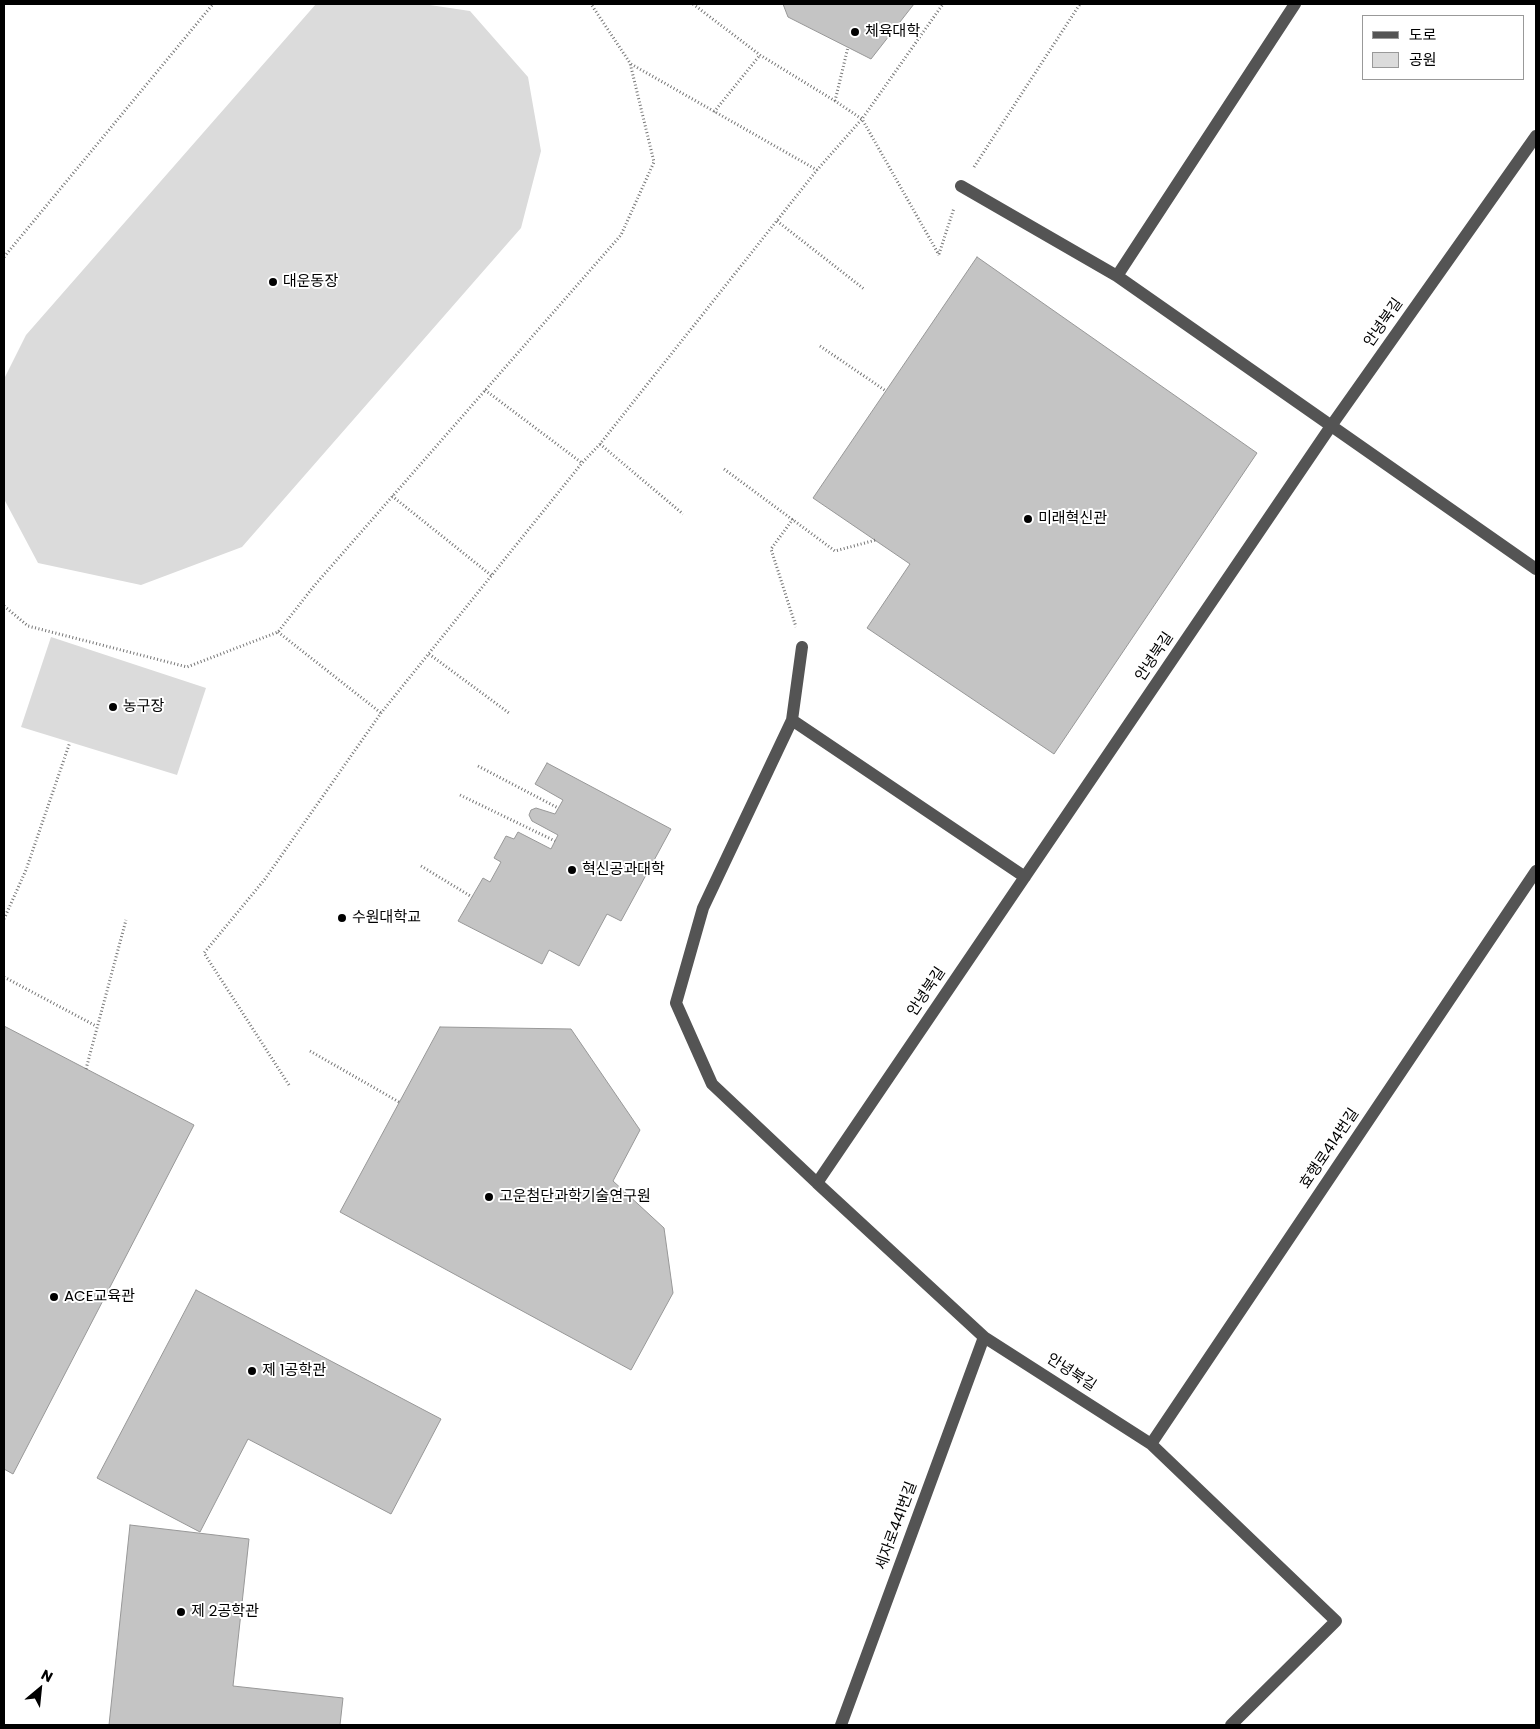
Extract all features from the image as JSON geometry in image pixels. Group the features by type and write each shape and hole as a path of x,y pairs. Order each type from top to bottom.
{"street":[{"path":"1117,276 1295,4"},
{"name":"안녕북길","path":"1231,1725 1336,1621 1152,1444 984,1337 817,1183 1332,426 1536,136"},
{"path":"961,186 1117,276 1536,569"},
{"path":"802,647 792,720 703,908 676,1003 712,1084 817,1183"},
{"path":"792,720 1025,877"},
{"name":"효행로414번길","path":"1152,1444 1536,871"},
{"name":"세자로441번길","path":"841,1725 984,1337"}],"path":[{"path":"4,257 213,4"},
{"path":"4,606 28,626 187,667 278,632 314,586 621,235 654,162 630,64 591,4"},
{"path":"693,4 760,55 862,119 939,255 961,186 1080,4"},
{"path":"289,1086 204,953 265,879 381,714 582,463 600,444 818,170 862,119 943,4"},
{"path":"835,101 848,47"},
{"path":"714,112 760,55"},
{"path":"630,64 818,170"},
{"path":"777,221 864,289"},
{"path":"820,346 886,391"},
{"path":"486,390 582,463"},
{"path":"600,444 682,514"},
{"path":"724,469 793,518 835,551 876,540"},
{"path":"392,496 492,576"},
{"path":"793,518 771,549 802,647"},
{"path":"278,632 381,714"},
{"path":"429,654 509,713"},
{"path":"4,919 26,870 70,742"},
{"path":"478,766 558,808"},
{"path":"460,795 555,841"},
{"path":"421,866 472,897"},
{"path":"86,1069 126,920"},
{"path":"4,977 96,1026"},
{"path":"310,1051 399,1102"}],"green space":[{"name":"대운동장","path":"316,4 423,4 470,11 528,77 541,151 521,228 242,547 141,585 38,563 4,499 4,379 26,335"},
{"name":"농구장","path":"51,637 206,688 177,775 21,727"}],"building":[{"name":"체육대학","path":"783,4 914,4 871,59 788,17"},
{"name":"미래혁신관","path":"977,257 1257,453 1054,754 867,628 910,564 813,498"},
{"name":"혁신공과대학","path":"547,763 671,829 621,921 607,914 579,966 549,950 542,964 458,921 483,878 490,882 501,862 494,858 506,836 514,839 518,832 551,849 558,835 532,821 529,815 531,810 536,808 555,814 563,800 535,784"},
{"name":"ACE교육관","path":"4,1026 194,1125 13,1474 4,1469"},
{"name":"고운첨단과학기술연구원","path":"440,1027 571,1029 640,1130 613,1181 664,1228 673,1293 631,1370 340,1212"},
{"name":"제 1공학관","path":"196,1290 441,1419 391,1514 248,1439 200,1532 97,1478"},
{"name":"제 2공학관","path":"130,1525 249,1539 233,1686 343,1698 340,1725 109,1725"}],"place":[{"name":"체육대학","path":"855,32"},
{"name":"대운동장","path":"273,282"},
{"name":"미래혁신관","path":"1028,519"},
{"name":"농구장","path":"113,707"},
{"name":"혁신공과대학","path":"572,870"},
{"name":"수원대학교","path":"342,918"},
{"name":"고운첨단과학기술연구원","path":"489,1197"},
{"name":"ACE교육관","path":"54,1297"},
{"name":"제 1공학관","path":"252,1371"},
{"name":"제 2공학관","path":"181,1612"}]}
